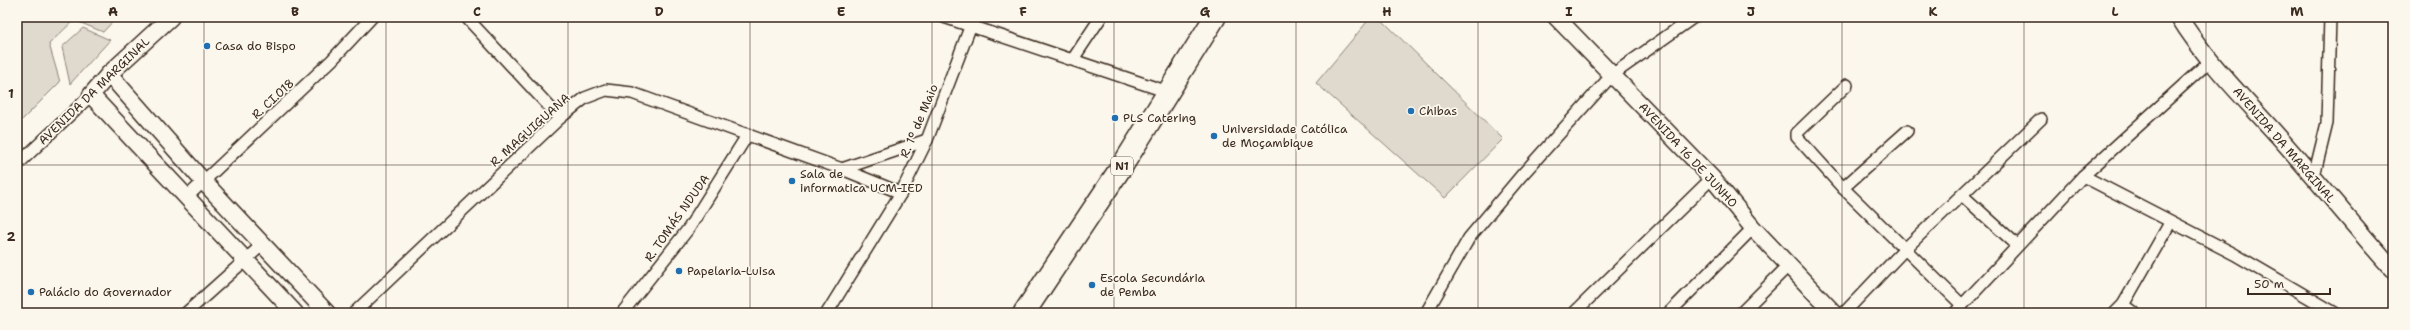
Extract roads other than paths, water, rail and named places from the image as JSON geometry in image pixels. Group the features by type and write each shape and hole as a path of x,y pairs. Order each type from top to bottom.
{"highway":[{"name":"N1","path":"1024,313 1124,163 1215,17"}],"street":[{"name":"AVENIDA DA MARGINAL","path":"17,165 91,95 109,74 171,17"},
{"name":"R. CI.018","path":"188,196 332,60 372,17"},
{"path":"466,17 560,118"},
{"path":"944,17 972,22 1168,92"},
{"path":"1073,59 1101,17"},
{"name":"AVENIDA 16 DE JUNHO","path":"1556,17 1712,178 1752,228 1790,264 1834,313"},
{"path":"1426,313 1469,238 1495,205 1612,75 1694,17"},
{"name":"AVENIDA DA MARGINAL","path":"2179,17 2211,60 2314,176 2393,270"},
{"path":"2314,176 2327,123 2330,17"},
{"name":"R. 1º de Maio","path":"827,313 901,193 927,140 972,22"},
{"path":"1847,85 1797,133 1799,140 1843,188 1905,249 1959,309 2017,245 2083,176 2211,60"},
{"path":"109,74 204,182 327,313"},
{"name":"R. MAGUIGUANA","path":"354,313 560,118 585,98 606,90 632,93 748,134 901,193"},
{"path":"91,95 188,196 295,313"},
{"path":"1844,313 1905,249 2041,119"},
{"path":"1843,188 1907,131"},
{"name":"R. TOMÁS NDUDA","path":"622,313 688,228 748,134"},
{"path":"842,169 927,140"},
{"path":"2083,176 2170,223 2234,254 2335,313"},
{"path":"1574,313 1712,178"},
{"path":"1962,196 2017,245"},
{"path":"2134,313 2119,309 2170,223"},
{"path":"1669,313 1752,228"},
{"path":"186,313 262,244"},
{"path":"1741,313 1790,264"}],"place":[{"name":"Casa do Bispo","path":"207,46"},
{"name":"Chibas","path":"1411,111"},
{"name":"PLS Catering","path":"1115,118"},
{"name":"Universidade Católica de Moçambique","path":"1214,136"},
{"name":"Sala de informatica UCM-IED","path":"792,181"},
{"name":"Papelaria-Luisa","path":"679,271"},
{"name":"Escola Secundária de Pemba","path":"1092,285"},
{"name":"Palácio do Governador","path":"31,292"}]}
